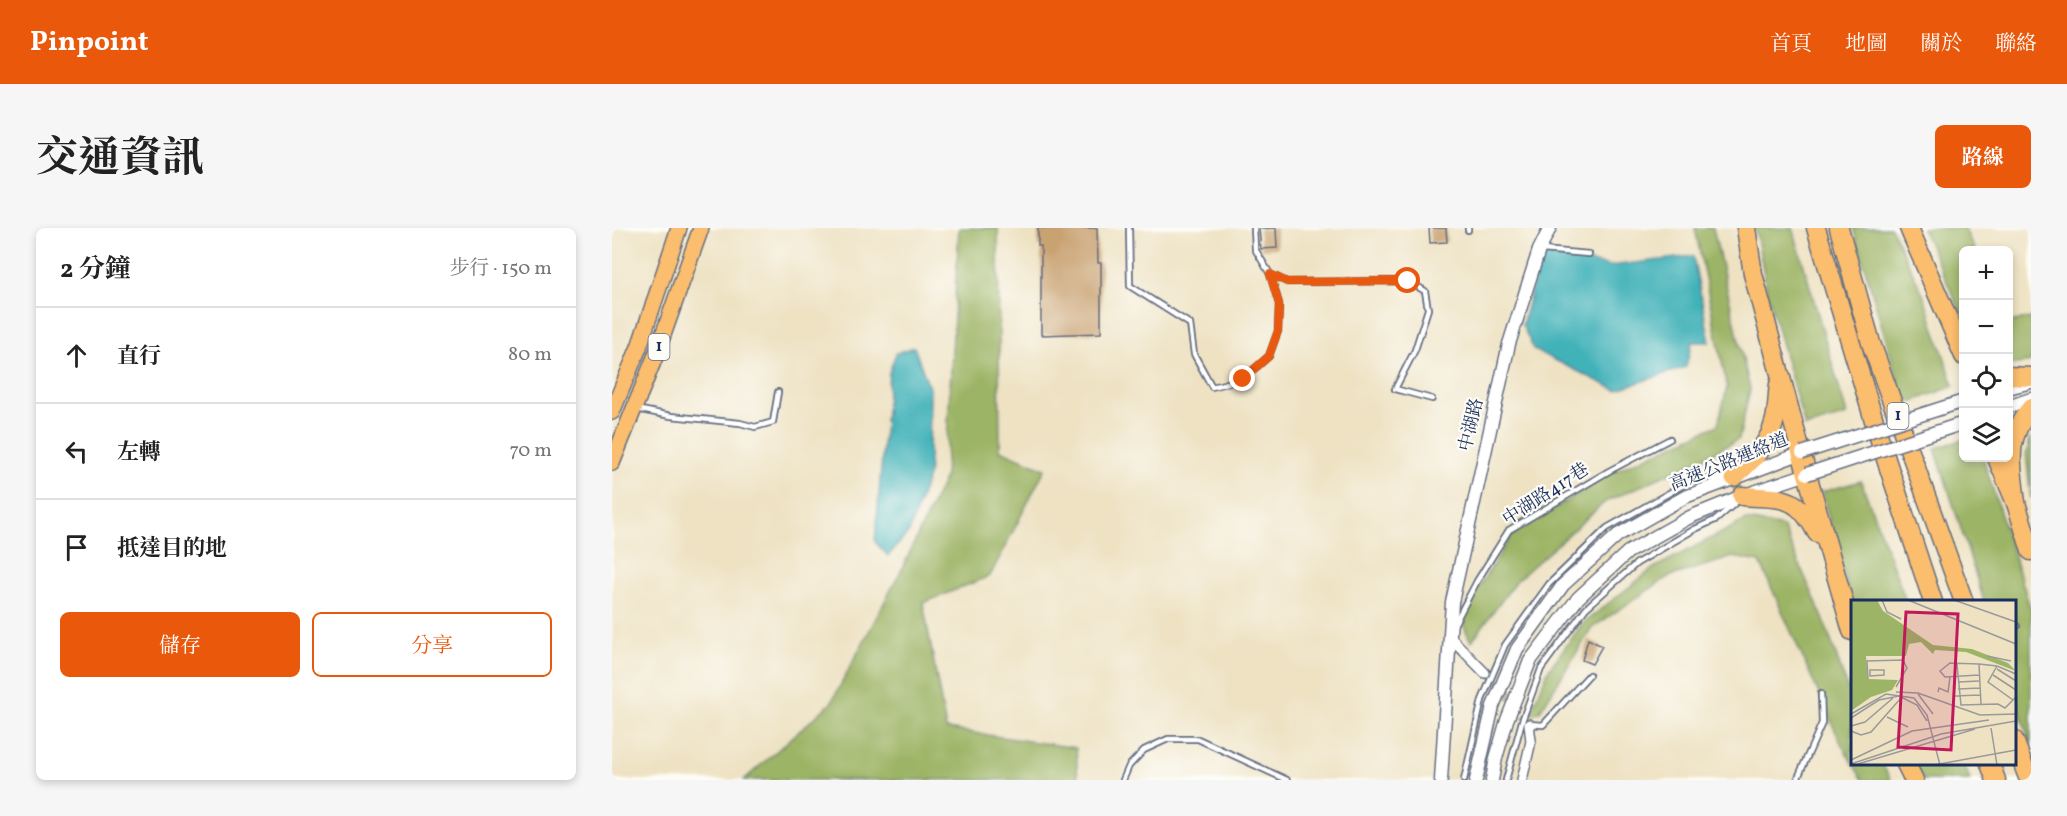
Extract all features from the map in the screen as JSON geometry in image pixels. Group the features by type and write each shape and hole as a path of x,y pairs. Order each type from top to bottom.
{"highway":[{"path":"1746,228 1754,274 1780,374 1851,627"},
{"name":"1","path":"1816,228 1882,447 1932,600"},
{"name":"1","path":"1839,228 1871,343 1963,600"},
{"path":"1909,228 1959,344"},
{"path":"1734,477 1758,454 1768,438 1775,422 1780,374"},
{"path":"2013,376 2031,377"},
{"path":"2016,503 2011,448 2019,425 2031,408"},
{"path":"1999,462 2016,503 2031,551"},
{"path":"1742,496 1788,499 1808,517 1833,564"},
{"path":"2016,745 2029,780"},
{"path":"1906,765 1914,780"},
{"path":"1990,765 1996,780"}],"main road":[{"name":"1","path":"612,412 639,347 679,228"},
{"name":"1","path":"612,463 657,352 701,228"}],"street":[{"name":"中湖路","path":"1441,780 1452,602 1509,344 1539,250 1550,228"},
{"path":"2013,387 2031,382"},
{"path":"2013,405 2031,399"},
{"name":"高速公路連絡道","path":"1476,780 1493,706 1517,649 1563,585 1618,535 1685,497 1734,477 1959,403"},
{"name":"高速公路連絡道","path":"1492,780 1507,720 1530,661 1578,598 1628,552 1690,517 1742,496 1959,425"},
{"path":"1449,636 1485,673"},
{"path":"1522,780 1531,741 1528,724"}],"lane":[{"path":"1129,228 1130,286 1190,324 1194,354 1212,387 1243,379 1269,356 1278,331 1279,304 1270,274 1255,249 1254,228"},
{"path":"1539,250 1589,254"},
{"path":"1270,274 1287,282 1408,281 1425,291 1428,309 1415,350 1395,388 1432,399"},
{"path":"633,409 756,427 773,422 778,392"},
{"name":"中湖路417巷","path":"1449,636 1476,581 1509,530 1609,471 1670,439"},
{"path":"1464,780 1482,700 1505,645 1549,584 1607,528 1694,479 1734,477"},
{"path":"1506,780 1522,721 1541,669 1586,608 1637,563 1695,529 1717,519 1742,496"},
{"path":"1528,724 1543,725 1589,675"},
{"path":"1797,780 1822,723 1821,694"},
{"path":"1123,780 1129,766 1144,750 1168,739 1198,739 1287,780"}],"green space":[{"path":"959,228 998,228 1000,450 1045,469 990,576 923,603 946,729 1076,748 1078,780 744,780 831,703 903,567 945,477"},
{"path":"1695,228 1713,228 1750,389 1739,439 1703,458 1605,502 1516,581 1471,642 1460,617 1511,536 1610,473 1718,425 1727,387"},
{"path":"1755,228 1793,228 1847,415 1805,427 1768,295"},
{"path":"1853,228 1891,228 1923,294 1954,386 1905,404"},
{"path":"1922,228 1964,228 1973,246 1959,246 1959,308"},
{"path":"2031,318 2031,362 2013,364 2013,322"},
{"path":"2031,436 2031,499 2026,454"},
{"path":"1959,441 1959,462 1984,462 2031,610 2031,747 2016,699 2016,600 1984,600 1935,448"},
{"path":"1861,481 1906,600 1851,600 1851,602 1822,492"},
{"path":"1746,520 1783,527 1823,618 1851,698 1851,761 1760,562 1733,557 1668,577 1592,628 1540,711 1529,716 1549,669 1582,624 1654,568"},
{"path":"1854,765 1883,765 1891,780 1863,780"},
{"path":"1915,765 1964,765 1970,780 1923,780"}],"water":[{"path":"1547,254 1610,266 1693,256 1710,342 1692,342 1686,367 1616,390 1534,350 1522,325 1540,258"},
{"path":"914,347 930,390 929,473 909,532 888,556 875,542 889,373 896,353"}],"building":[{"path":"1038,228 1097,228 1098,263 1101,263 1101,333 1041,335 1041,246 1038,246"},
{"path":"1276,228 1277,248 1261,249 1259,229"},
{"path":"1429,228 1446,228 1447,242 1430,243"},
{"path":"1588,639 1602,646 1592,664 1582,660"}],"tunnel":[{"path":"1485,673 1529,724"}],"route":[{"path":"1243,379 1269,356 1278,331 1279,304 1270,274 1287,282 1408,281"}]}
